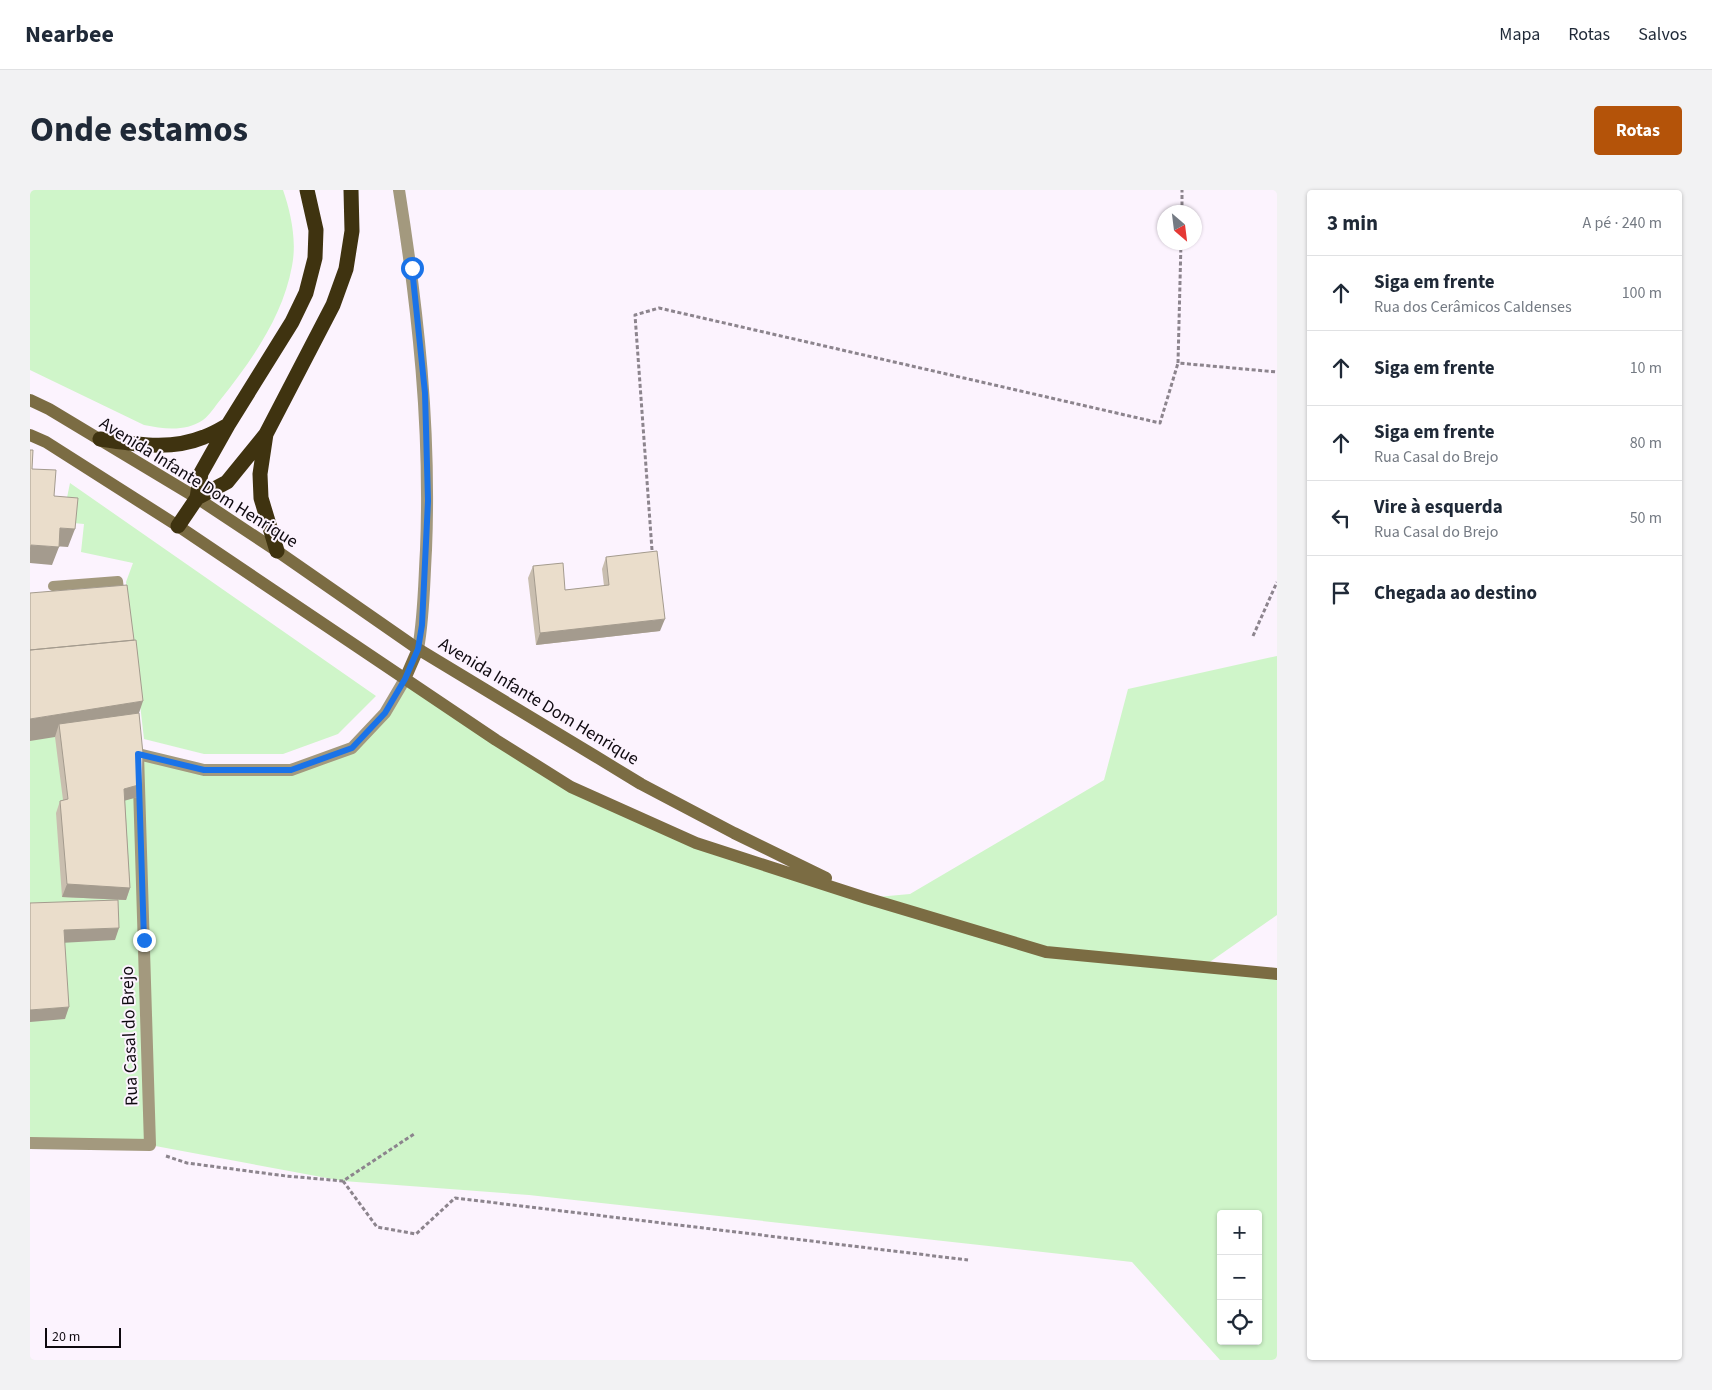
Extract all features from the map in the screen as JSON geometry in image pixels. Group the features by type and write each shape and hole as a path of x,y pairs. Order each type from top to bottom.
{"highway":[{"path":"178,526 197,498 201,473 228,425 292,322 306,293 315,258 316,230 307,190"},
{"path":"197,498 227,482 266,434 333,305 346,269 352,231 351,190"},
{"path":"100,439 162,446 182,444 204,437 228,425"},
{"path":"266,434 260,474 261,498 277,551"}],"main road":[{"name":"Avenida Infante Dom Henrique","path":"30,400 49,409 197,498 418,649 641,784 734,833 866,898"},
{"name":"Avenida Infante Dom Henrique","path":"30,435 46,442 178,526 496,740 571,787 696,843 866,898 1046,952 1277,974"},
{"path":"405,679 418,649"}],"street":[{"path":"399,190 412,268 425,393 428,501 422,625 418,649"},
{"name":"Rua Casal do Brejo","path":"30,1143 150,1145 137,749 204,770 291,770 352,748 385,713 405,679"}],"lane":[{"path":"53,586 118,581 122,612"}],"path":[{"path":"1182,190 1182,205"},
{"path":"652,550 635,315 659,308 1160,423 1178,363 1181,250"},
{"path":"1178,363 1277,372"},
{"path":"1253,636 1277,582"},
{"path":"162,1155 187,1163 286,1176 343,1181 414,1134"},
{"path":"343,1181 377,1227 416,1234 455,1198 968,1260"}],"green space":[{"path":"30,190 283,190 291,218 294,247 288,284 274,320 255,353 233,384 203,420 182,428 144,425 30,370"},
{"path":"70,483 376,696 338,734 283,754 204,754 144,739 126,582 133,563 81,552 84,524 62,522"},
{"path":"1277,656 1277,915 1204,966 1277,974 1277,1360 1220,1360 1132,1262 529,1195 343,1181 150,1145 30,1143 30,740 55,736 204,770 291,770 352,748 405,679 571,787 696,843 866,898 910,894 1104,780 1128,689"}],"building":[{"path":"30,450 33,450 32,469 56,470 54,496 78,498 75,529 60,528 59,547 31,545 30,552"},
{"path":"657,551 665,619 540,633 533,566 563,563 565,590 609,585 606,557"},
{"path":"127,585 134,640 30,650 30,593"},
{"path":"136,640 143,701 30,719 30,650"},
{"path":"139,713 143,754 142,784 124,789 130,888 67,884 60,801 68,799 59,724"},
{"path":"118,900 119,928 64,930 69,1007 30,1010 30,903"}],"route":[{"path":"144,940 138,754 204,770 291,770 352,748 385,713 405,679 418,649 422,625 428,501 425,393 412,268"}]}
